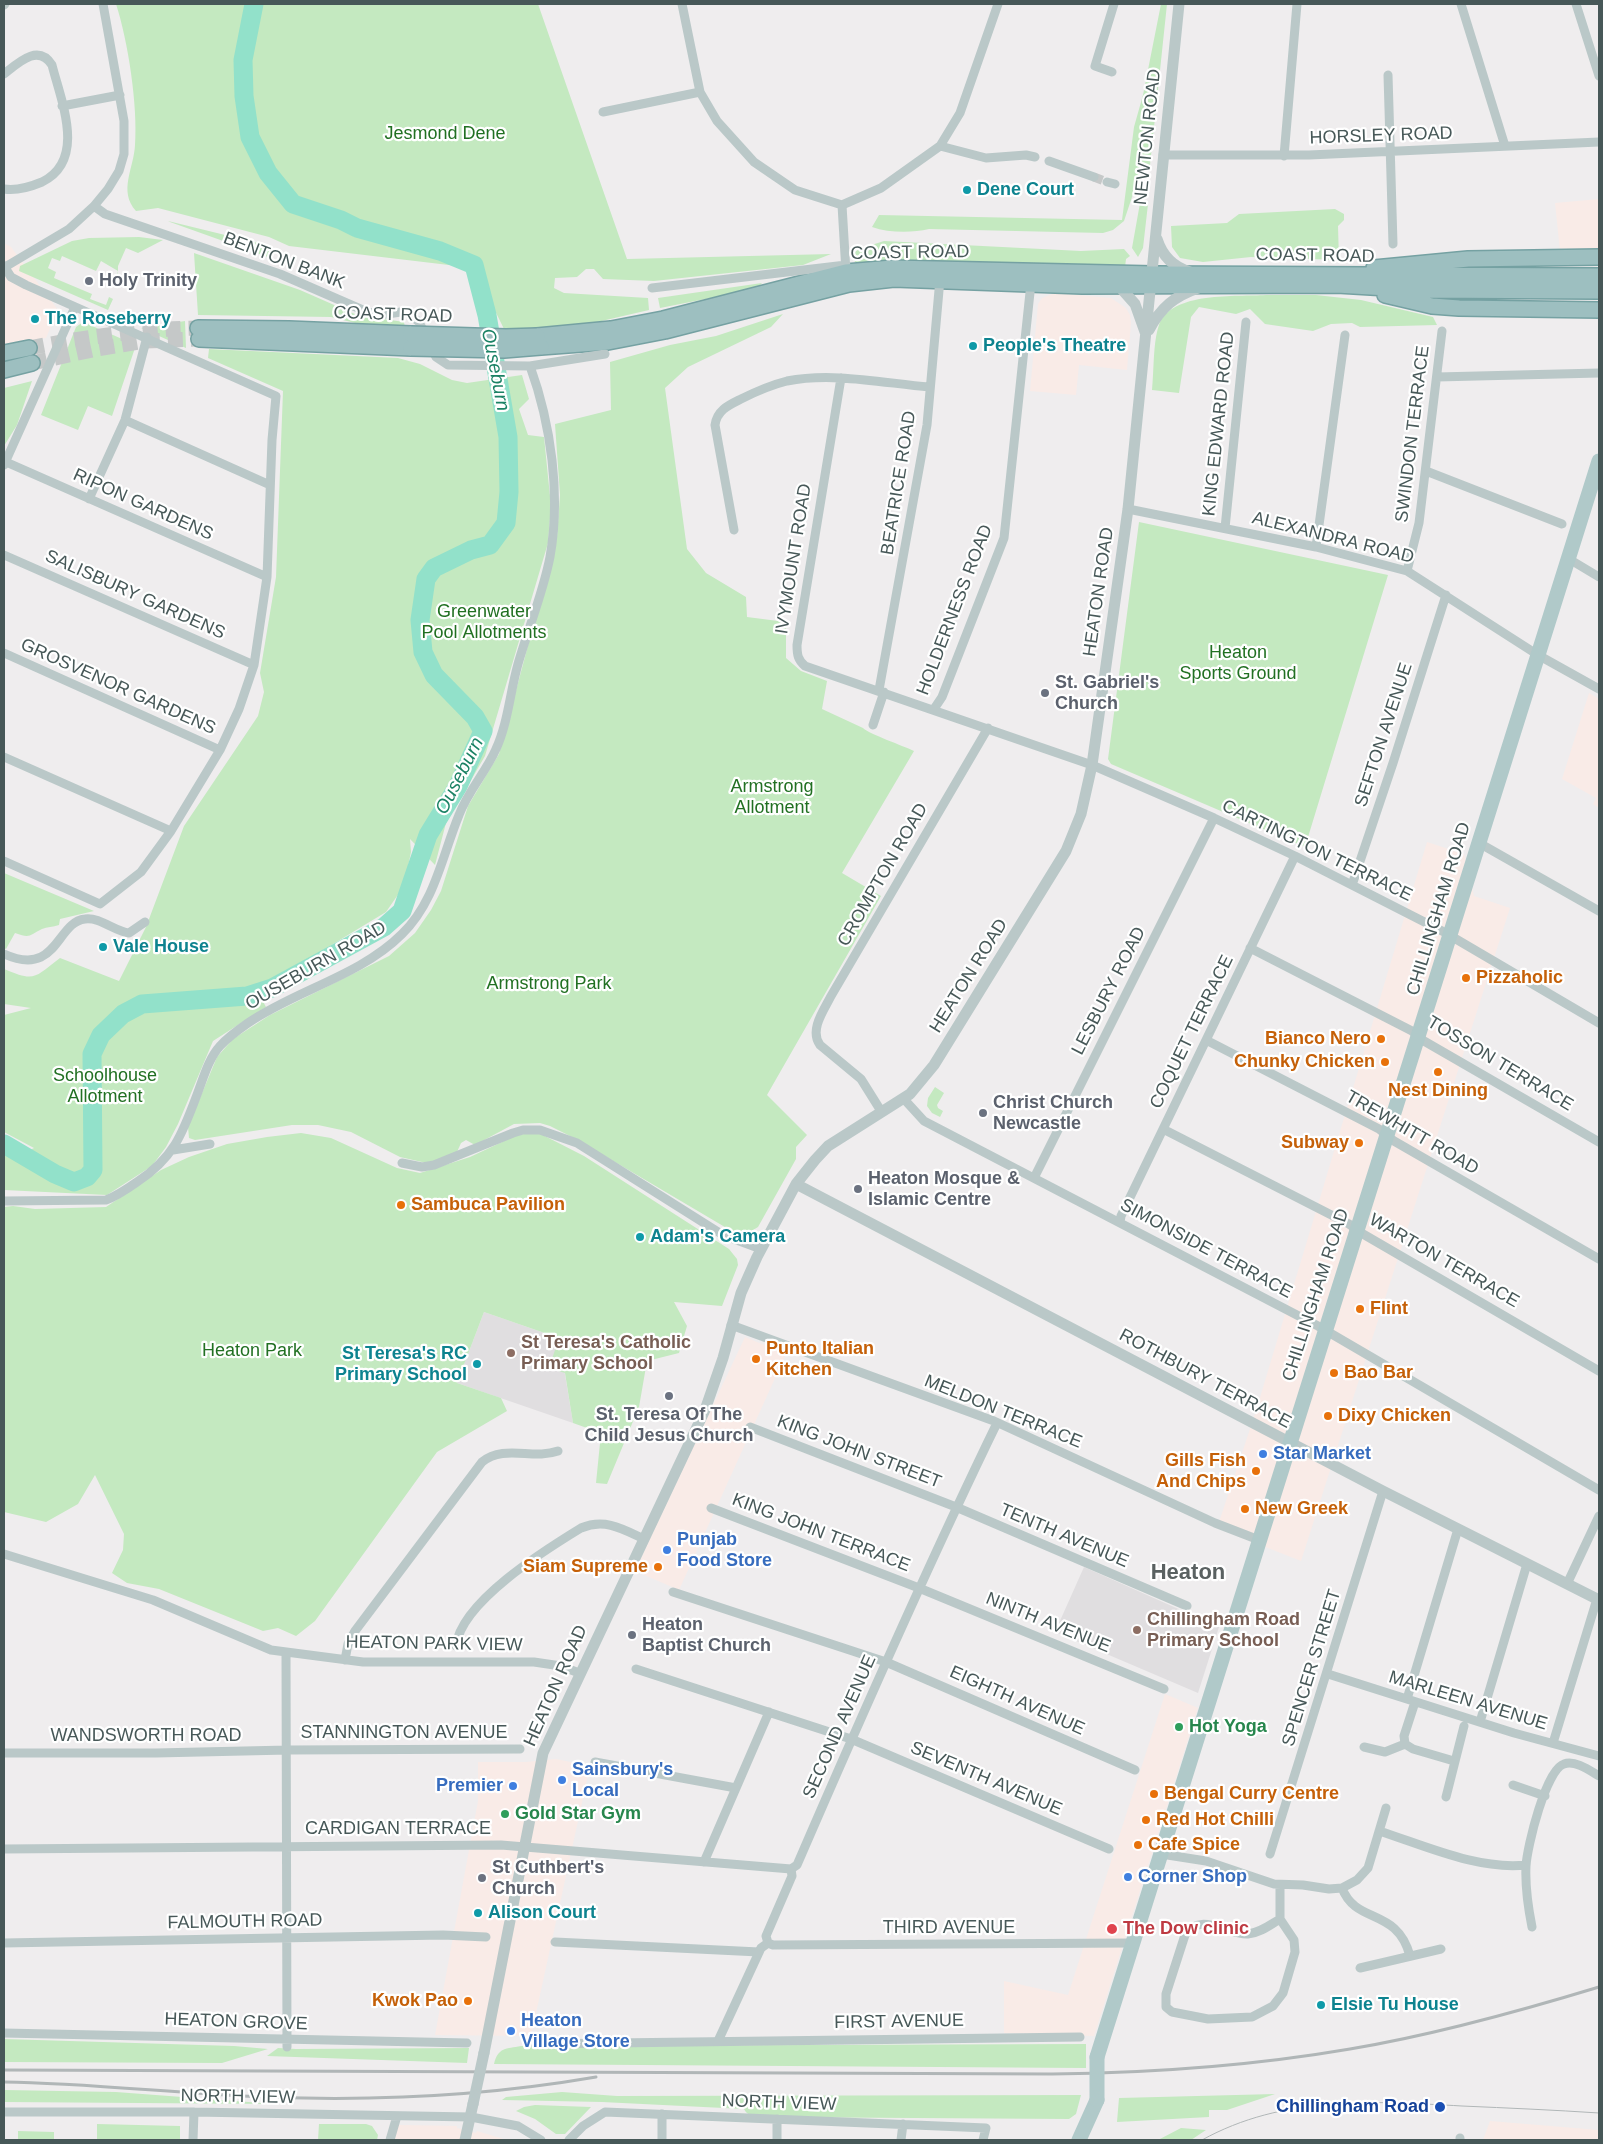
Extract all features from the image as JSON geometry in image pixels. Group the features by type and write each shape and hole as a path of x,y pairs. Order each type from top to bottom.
{"highway":[{"path":"1323,273 1468,259 1599,257"},
{"name":"COAST ROAD","path":"539,342 663,319 846,268 892,268 1152,280 1337,285 1421,290 1599,291"},
{"name":"COAST ROAD","path":"1198,280 1323,273 1418,277 1599,276"},
{"name":"COAST ROAD","path":"199,333 289,329 411,341 506,337 539,342 608,342 665,331 849,284 894,279 940,279 1119,286 1152,280"},
{"path":"1337,285 1432,306 1599,310"},
{"path":"4,353 31,355 4,370"}],"main road":[{"name":"CHILLINGHAM ROAD","path":"1079,2140 1097,2100 1097,2057 1132,1943 1599,464"}],"street":[{"path":"4,861 100,904 141,872 171,830 220,750 239,709 254,665 268,577 270,485 276,396 147,337 75,308 16,280 4,267 58,237 94,206 116,176 124,154 125,132 103,4"},
{"path":"682,4 700,92 717,121 754,162 795,190 842,205 881,188 940,146 960,113 996,4"},
{"path":"1112,72 1095,66 1114,4"},
{"name":"NEWTON ROAD","path":"1152,280 1179,4"},
{"path":"1284,156 1297,4"},
{"path":"1461,4 1505,146"},
{"path":"1576,4 1599,76"},
{"path":"4,74 22,59 31,55 44,57 52,65 62,106 68,144 64,158 56,171 35,185 20,189 4,189"},
{"path":"1388,75 1393,244"},
{"path":"602,112 700,92"},
{"path":"62,106 120,95"},
{"name":"HORSLEY ROAD","path":"1163,155 1284,156 1599,142"},
{"path":"940,146 986,158 1026,155 1036,157"},
{"path":"1049,161 1094,177"},
{"path":"652,288 846,268 842,205"},
{"name":"BENTON BANK","path":"94,206 105,214 271,271 373,313 409,314 419,322 433,352 441,362 453,366 530,366 605,354"},
{"path":"1146,336 1155,318 1164,307 1198,280 1170,261 1162,251 1156,235"},
{"name":"BEATRICE ROAD","path":"873,725 882,691 927,425 940,279"},
{"name":"HEATON ROAD","path":"465,2140 472,2117 543,1753 704,1410 723,1358 741,1294 761,1249 796,1184 828,1146 914,1090 934,1065 1054,873 1074,833 1085,800 1092,765 1128,509 1152,280"},
{"name":"HOLDERNESS ROAD","path":"934,709 942,697 1004,538 1031,283"},
{"name":"HEATON ROAD","path":"1119,286 1135,304 1146,336"},
{"path":"5,464 75,308"},
{"name":"KING EDWARD ROAD","path":"1224,528 1246,322"},
{"name":"SWINDON TERRACE","path":"1407,571 1420,523 1442,331"},
{"path":"1316,547 1345,335"},
{"path":"89,499 125,420 147,337"},
{"name":"OUSEBURN ROAD","path":"4,1202 106,1200 150,1174 173,1150 184,1128 212,1056 224,1041 272,1008 322,985 378,953 396,940 413,922 431,892 464,802 497,748 518,662 548,567 554,527 555,490 547,423 541,395 530,366"},
{"path":"1437,377 1599,373"},
{"path":"734,530 715,425 718,415 725,407 758,391 786,382 813,377 929,387"},
{"name":"IVYMOUNT ROAD","path":"841,378 797,652 798,657 805,666 988,728"},
{"path":"125,420 270,485"},
{"name":"RIPON GARDENS","path":"5,464 268,577"},
{"path":"1426,471 1562,524"},
{"name":"ALEXANDRA ROAD","path":"1128,509 1316,547 1407,571 1538,655 1599,689"},
{"name":"SALISBURY GARDENS","path":"4,555 254,665"},
{"path":"1568,559 1599,577"},
{"name":"SEFTON AVENUE","path":"1352,885 1446,595"},
{"name":"GROSVENOR GARDENS","path":"4,653 220,750"},
{"name":"CARTINGTON TERRACE","path":"988,728 1092,765 1214,818 1295,856 1450,936 1599,1022"},
{"name":"CROMPTON ROAD","path":"881,1111 861,1079 818,1042 817,1028 831,996 988,728"},
{"path":"4,757 171,830"},
{"name":"LESBURY ROAD","path":"1034,1178 1214,818"},
{"path":"1479,843 1599,911"},
{"name":"COQUET TERRACE","path":"1120,1222 1121,1216 1295,856"},
{"path":"4,954 23,960 39,957 54,948 73,924 82,920 92,919 129,934 145,922"},
{"name":"TOSSON TERRACE","path":"1250,948 1418,1036 1599,1142"},
{"name":"TREWHITT ROAD","path":"1206,1040 1379,1129 1599,1259"},
{"name":"SIMONSIDE TERRACE","path":"903,1098 924,1122 1325,1330 1599,1490"},
{"name":"WARTON TERRACE","path":"1163,1129 1356,1229 1599,1371"},
{"path":"402,1163 422,1167 434,1166 514,1133 523,1130 540,1130 577,1143 723,1235 761,1249"},
{"path":"173,1150 210,1144"},
{"name":"ROTHBURY TERRACE","path":"796,1184 1289,1443 1598,1599"},
{"name":"MELDON TERRACE","path":"731,1325 997,1423 1215,1523 1258,1540"},
{"name":"SECOND AVENUE","path":"718,2041 761,1948 768,1942 766,1936 792,1876 791,1869 797,1865 919,1588 997,1423"},
{"name":"KING JOHN STREET","path":"750,1427 956,1507"},
{"path":"345,1660 348,1644 355,1631 482,1462 492,1455 503,1453 543,1454 558,1452"},
{"name":"SPENCER STREET","path":"1270,1854 1328,1674 1383,1491"},
{"name":"TENTH AVENUE","path":"956,1507 1187,1606"},
{"name":"KING JOHN TERRACE","path":"712,1508 919,1588"},
{"path":"1567,1584 1599,1516"},
{"path":"456,1646 464,1626 491,1591 582,1528 593,1524 612,1525 644,1539"},
{"path":"1405,1744 1404,1736 1411,1700 1458,1529"},
{"name":"HEATON PARK VIEW","path":"4,1554 153,1600 256,1645 286,1653 388,1663 534,1662 561,1666 580,1673"},
{"path":"1480,1722 1527,1564"},
{"name":"NINTH AVENUE","path":"919,1588 1164,1689"},
{"name":"EIGHTH AVENUE","path":"673,1592 886,1662 1135,1770"},
{"path":"1553,1743 1598,1599"},
{"path":"286,1653 288,1750 286,1846 287,2044"},
{"name":"SEVENTH AVENUE","path":"636,1669 851,1740 1109,1849"},
{"name":"MARLEEN AVENUE","path":"1328,1674 1480,1722 1599,1756"},
{"path":"704,1862 769,1712"},
{"path":"1446,1797 1464,1726"},
{"path":"1364,1747 1385,1752 1405,1744"},
{"path":"1405,1744 1413,1749 1454,1761"},
{"name":"STANNINGTON AVENUE","path":"288,1750 520,1749"},
{"name":"WANDSWORTH ROAD","path":"4,1753 156,1753 288,1750"},
{"path":"595,1762 736,1788"},
{"path":"1532,1927 1527,1898 1526,1865 1531,1836 1552,1774 1562,1764 1570,1763 1599,1776"},
{"path":"1513,1785 1545,1796"},
{"path":"1160,1854 1206,1862 1280,1885 1302,1885 1329,1889 1342,1888 1357,1880 1368,1868 1386,1808"},
{"path":"1380,1831 1480,1863 1499,1866 1526,1865"},
{"name":"CARDIGAN TERRACE","path":"4,1849 524,1846 791,1869"},
{"path":"1280,1885 1280,1919 1294,1940 1295,1952 1283,1993 1274,2006 1252,2017 1208,2019 1169,2010 1166,2007 1165,1999 1185,1935 1191,1928 1206,1924 1249,1934 1265,1928 1280,1919"},
{"path":"1342,1888 1348,1901 1398,1930 1406,1942 1410,1956"},
{"name":"FALMOUTH ROAD","path":"4,1943 443,1935 486,1936"},
{"path":"555,1942 759,1952"},
{"name":"THIRD AVENUE","path":"768,1942 773,1945 1132,1943"},
{"path":"1360,1968 1441,1949"},
{"name":"HEATON GROVE","path":"4,2033 287,2044 468,2043"},
{"name":"FIRST AVENUE","path":"535,2044 1080,2037"},
{"name":"NORTH VIEW","path":"4,2112 194,2112 472,2117 518,2126 541,2140"},
{"path":"193,2140 194,2112"},
{"name":"NORTH VIEW","path":"569,2140 583,2126 605,2112 986,2128 983,2140"},
{"path":"662,2114 662,2140"},
{"path":"390,2140 397,2116"},
{"path":"777,2119 777,2140"},
{"path":"901,2140 903,2124"}],"shaded area":[{"path":"1599,199 1599,251 1560,251 1555,203"},
{"path":"4,243 11,247 58,310 46,338 4,344"},
{"path":"1055,293 1111,298 1126,308 1130,315 1131,323 1127,370 1079,365 1076,395 1030,391 1038,304 1042,298"},
{"path":"1589,693 1599,699 1599,808 1593,804 1596,798 1562,779"},
{"path":"1427,842 1464,854 1474,896 1510,908 1301,1561 1217,1528 1255,1414"},
{"name":"St Teresa's Catholic Primary School","path":"484,1312 559,1338 573,1423 457,1383"},
{"path":"745,1337 786,1354 679,1590 635,1571"},
{"name":"Chillingham Road Primary School","path":"1084,1567 1219,1627 1198,1693 1055,1632"},
{"path":"1165,1694 1198,1708 1094,2036 1004,2033 1004,1981 1068,1995"},
{"path":"556,1759 590,1766 531,2036 435,2035 478,1801 478,1762 526,1762"},
{"path":"1490,2121 1599,2130 1599,2140 1483,2140"},
{"path":"397,2125 457,2126 457,2128 476,2133 477,2131 507,2140 393,2140"}],"green space":[{"name":"Jesmond Dene","path":"116,4 538,4 627,259 831,254 803,265 654,281 603,279 594,269 586,269 577,277 555,278 554,288 564,293 648,298 649,310 580,326 505,331 474,268 289,246 269,237 158,208 136,211 128,195 128,179 135,145 135,112 128,55"},
{"path":"1161,4 1167,4 1150,165 1142,167 1124,221 1113,230 1103,233 929,229 901,232 872,227 879,215 1122,220 1134,127 1143,95"},
{"path":"1140,203 1148,204 1143,248 1138,257 1132,248"},
{"path":"1335,209 1344,214 1344,220 1338,226 1339,260 1251,257 1203,262 1180,258 1172,247 1171,226 1227,223 1239,214"},
{"path":"168,221 270,246 268,257 170,222"},
{"path":"139,237 163,240 138,253 126,248 118,266 118,271 101,261 96,271 62,256 60,261 52,258 48,268 56,272 54,278 92,294 90,299 106,305 109,297 113,299 108,310 19,271 20,266 72,241 89,238"},
{"path":"884,241 1081,251 1124,249 1130,256 1126,259 1125,267 855,262 852,254 859,249"},
{"path":"194,253 300,290 357,315 404,322 405,328 355,323 331,317 198,315"},
{"path":"118,271 118,285 115,284"},
{"path":"762,283 756,289 660,308 658,298"},
{"path":"1316,295 1361,300 1433,317 1437,325 1360,327 1352,323 1331,324 1313,331 1265,324 1250,309 1236,314 1199,307 1191,317 1179,393 1152,390 1157,332 1166,314 1177,306 1190,301 1223,296"},
{"name":"Armstrong Park","path":"783,314 771,327 688,367 665,388 687,549 706,573 746,597 747,617 786,622 786,658 801,671 827,681 822,709 914,751 842,873 881,896 767,1095 807,1135 796,1147 796,1159 758,1227 745,1235 735,1233 576,1139 540,1123 514,1124 475,1145 466,1140 461,1143 457,1152 434,1162 422,1162 400,1157 351,1132 318,1125 292,1125 195,1140 189,1138 188,1127 217,1057 233,1039 270,1015 389,956 415,933 441,891 468,806 499,754 557,537 560,495 555,424 611,410 610,362 670,345 716,336"},
{"path":"185,321 186,348 141,328"},
{"path":"83,322 136,345 112,416 88,406 78,430 41,415 76,327"},
{"path":"209,349 398,358 420,364 452,380 467,383 522,375 529,399 519,409 528,435 544,437 551,506 548,543 485,756 446,823 435,865 410,839 411,852 404,886 386,912 257,990 266,1007 213,1041 178,1124 166,1147 152,1166 107,1195 4,1190 4,1150 16,1157 34,1148 4,1132 4,1015 31,1008 4,1004 4,969 22,976 34,976 60,958 119,981 146,927 184,826 258,716 264,692 260,673 276,577 283,391 208,358"},
{"path":"32,381 17,425 4,446 4,388"},
{"name":"Heaton Sports Ground","path":"1139,522 1388,575 1305,847 1111,764 1108,759"},
{"path":"4,873 94,911 60,919 59,925 42,929 30,936 15,933 6,949 4,948"},
{"path":"935,1087 944,1093 937,1105 943,1111 940,1117 932,1113 927,1106 928,1098"},
{"name":"Heaton Park","path":"537,1132 584,1156 729,1249 737,1259 738,1265 722,1306 674,1302 687,1326 679,1353 647,1361 639,1407 607,1484 596,1483 601,1433 573,1423 565,1373 549,1368 559,1338 484,1312 457,1383 501,1398 507,1411 437,1452 315,1621 296,1636 278,1628 263,1631 159,1589 127,1583 112,1573 123,1550 124,1534 95,1475 78,1504 46,1522 4,1512 4,1207 13,1206 35,1209 106,1207 161,1170 189,1157 227,1144 267,1137 301,1133 331,1138 397,1168 420,1173 470,1157 517,1135"},
{"path":"4,2039 234,2046 268,2049 222,2063 4,2062"},
{"path":"1086,2044 1086,2068 494,2064 498,2054 503,2050 521,2046"},
{"path":"278,2048 469,2048 467,2063 267,2056"},
{"path":"4,2090 116,2092 275,2104 4,2102"},
{"path":"562,2092 617,2096 1081,2095 1076,2114 1069,2119 761,2117 753,2116 744,2109 602,2102 502,2100 506,2097"},
{"path":"1275,2094 1227,2110 1209,2110 1209,2117 1117,2122 1119,2098"},
{"path":"535,2105 591,2107 565,2134 556,2134 535,2119 516,2111"},
{"path":"97,2124 180,2126 180,2140 97,2140"},
{"path":"319,2124 366,2124 372,2126 378,2135 377,2140 318,2140"},
{"path":"1181,2128 1206,2130 1191,2140 1158,2140"},
{"path":"18,2131 54,2132 54,2140 18,2140"}],"waterway":[{"name":"Ouseburn","path":"4,1144 55,1174 74,1182 87,1177 93,1170 92,1054 101,1035 123,1014 142,1004 247,996 272,988 384,927 402,911 428,835 458,786 483,731 475,717 434,675 423,652 420,620 426,579 434,568 471,550 490,545 506,523 509,492 508,437 487,315 474,265 440,251 357,228 341,220 293,204 268,173 250,137 244,96 243,60 254,4"}],"tunnel":[{"path":"1094,177 1107,182"},
{"path":"29,348 114,334 198,328"},
{"path":"32,363 145,341 199,339"}],"tram line":[{"path":"1202,2140 1233,2125 1264,2115 1296,2108 1329,2104 1395,2103 1599,2113"}],"railway":[{"path":"4,2070 1052,2074 1127,2072 1201,2068 1276,2060 1381,2043 1475,2022 1599,1987"},
{"path":"4,2082 286,2098 375,2098 508,2089 596,2077"}],"place":[{"name":"Dene Court","path":"967,190"},
{"name":"Holy Trinity","path":"89,281"},
{"name":"The Roseberry","path":"35,319"},
{"name":"People's Theatre","path":"973,346"},
{"name":"St. Gabriel's Church","path":"1045,693"},
{"name":"Vale House","path":"103,947"},
{"name":"Pizzaholic","path":"1466,978"},
{"name":"Bianco Nero","path":"1381,1039"},
{"name":"Chunky Chicken","path":"1385,1062"},
{"name":"Nest Dining","path":"1438,1072"},
{"name":"Christ Church Newcastle","path":"983,1113"},
{"name":"Subway","path":"1359,1143"},
{"name":"Heaton Mosque & Islamic Centre","path":"858,1189"},
{"name":"Sambuca Pavilion","path":"401,1205"},
{"name":"Adam's Camera","path":"640,1237"},
{"name":"Flint","path":"1360,1309"},
{"name":"St Teresa's Catholic Primary School","path":"511,1353"},
{"name":"Punto Italian Kitchen","path":"756,1359"},
{"name":"St Teresa's RC Primary School","path":"477,1364"},
{"name":"Bao Bar","path":"1334,1373"},
{"name":"St. Teresa Of The Child Jesus Church","path":"669,1396"},
{"name":"Dixy Chicken","path":"1328,1416"},
{"name":"Star Market","path":"1263,1454"},
{"name":"Gills Fish And Chips","path":"1256,1471"},
{"name":"New Greek","path":"1245,1509"},
{"name":"Punjab Food Store","path":"667,1550"},
{"name":"Siam Supreme","path":"658,1567"},
{"name":"Chillingham Road Primary School","path":"1137,1630"},
{"name":"Heaton Baptist Church","path":"632,1635"},
{"name":"Hot Yoga","path":"1179,1727"},
{"name":"Sainsbury's Local","path":"562,1780"},
{"name":"Premier","path":"513,1786"},
{"name":"Bengal Curry Centre","path":"1154,1794"},
{"name":"Gold Star Gym","path":"505,1814"},
{"name":"Red Hot Chilli","path":"1146,1820"},
{"name":"Cafe Spice","path":"1138,1845"},
{"name":"Corner Shop","path":"1128,1877"},
{"name":"St Cuthbert's Church","path":"482,1878"},
{"name":"Alison Court","path":"478,1913"},
{"name":"The Dow clinic","path":"1112,1929"},
{"name":"Kwok Pao","path":"468,2001"},
{"name":"Elsie Tu House","path":"1321,2005"},
{"name":"Heaton Village Store","path":"511,2031"},
{"name":"Chillingham Road","path":"1440,2107"}],"district":[{"name":"Heaton","path":"1188,1573"}],"park label":[{"name":"Greenwater Pool Allotments","path":"484,622"},
{"name":"Armstrong Allotment","path":"772,798"},
{"name":"Schoolhouse Allotment","path":"105,1086"}]}
